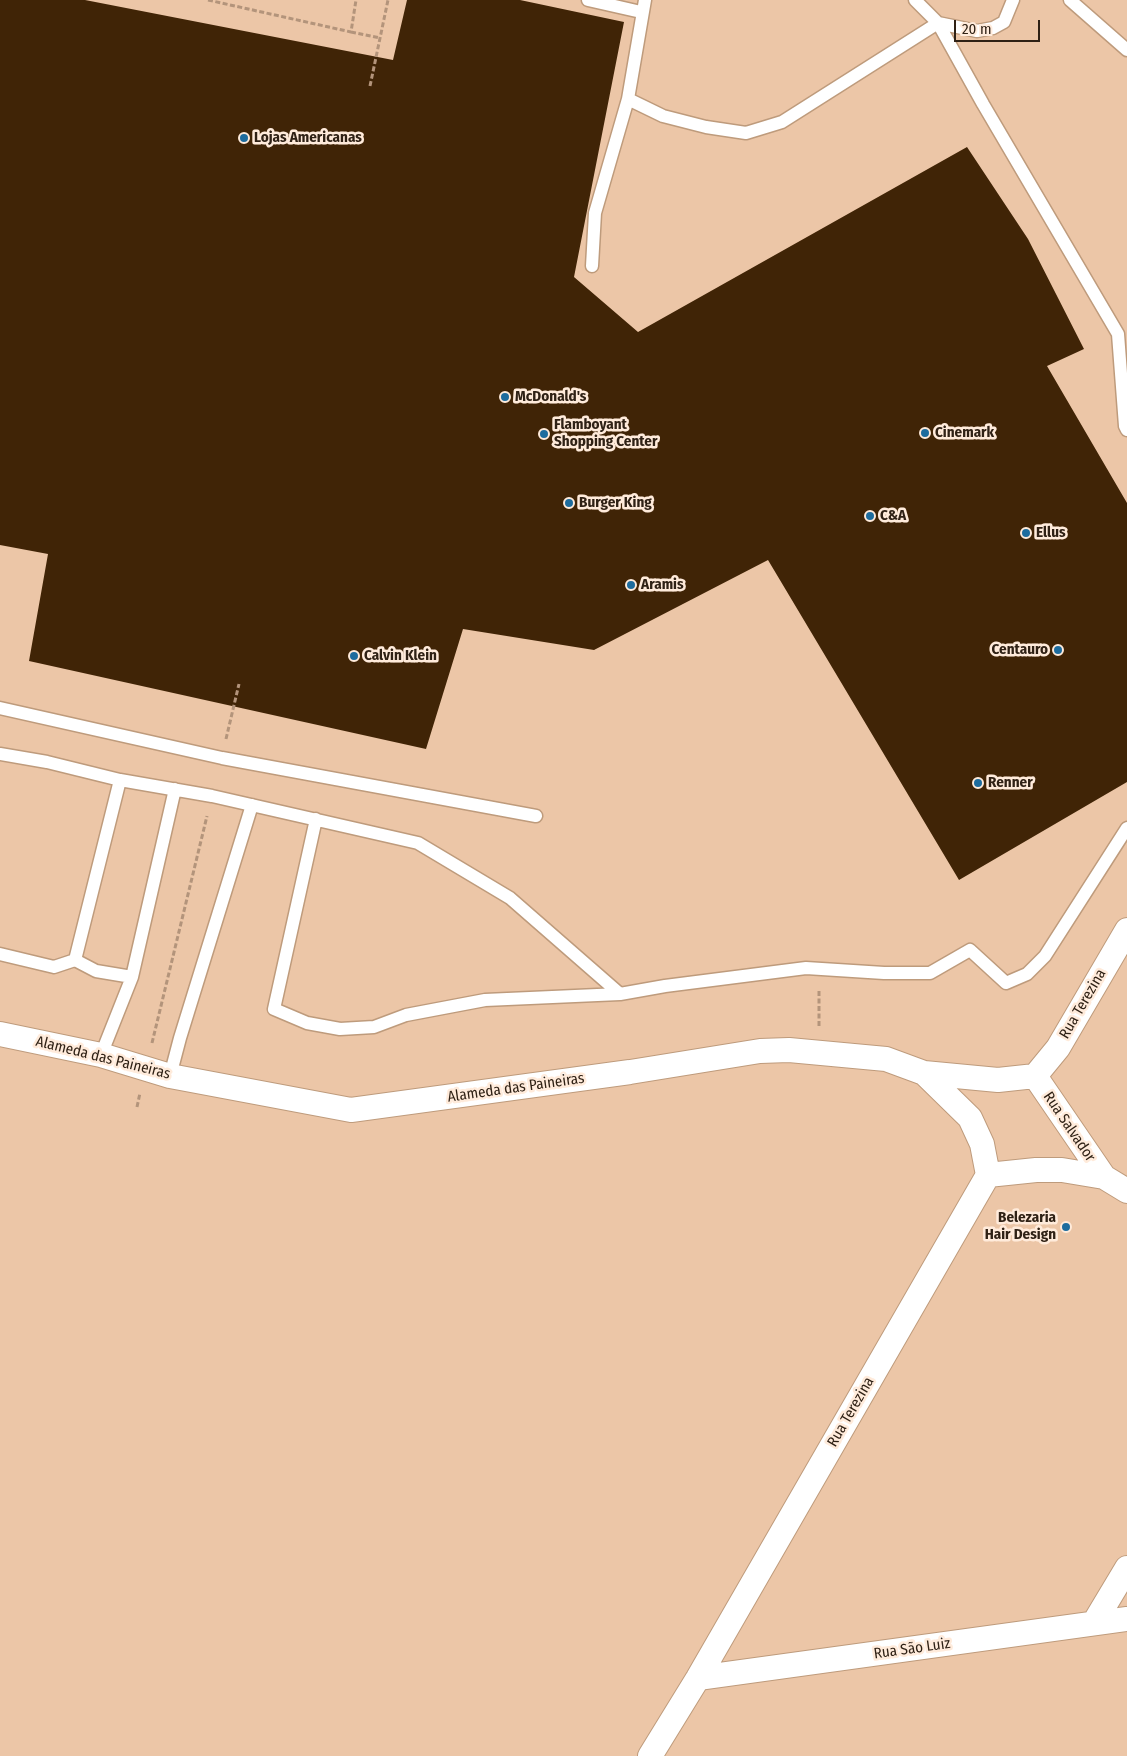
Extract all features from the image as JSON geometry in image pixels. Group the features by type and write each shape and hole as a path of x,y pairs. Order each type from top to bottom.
{"street":[{"name":"Rua Terezina","path":"1035,1076 1058,1048 1127,930"},
{"name":"Alameda das Paineiras","path":"0,1034 100,1055 170,1076 351,1110 620,1073 760,1051 789,1050 886,1059 924,1073 998,1080 1035,1076"},
{"path":"924,1073 970,1118 982,1144 988,1175"},
{"name":"Rua Salvador","path":"1035,1076 1104,1177"},
{"name":"Rua Salvador","path":"988,1175 1053,1170 1104,1177 1127,1191"},
{"name":"Rua Terezina","path":"650,1756 698,1678 988,1175"},
{"path":"1094,1624 1127,1568"},
{"name":"Rua São Luiz","path":"698,1678 1127,1619"}],"lane":[{"path":"588,0 643,6 628,99 595,213 592,266"},
{"path":"915,0 938,24 1118,334 1125,426 1127,430"},
{"path":"628,99 663,116 706,127 746,133 782,122 938,24 977,32 993,28 1004,22 1013,0"},
{"path":"1070,0 1127,50"},
{"path":"0,708 222,758 536,816"},
{"path":"0,754 47,762 120,780 212,796 418,843 510,898 620,994"},
{"path":"0,762 47,762"},
{"path":"75,960 120,780"},
{"path":"100,1055 132,977 175,789"},
{"path":"170,1076 252,805"},
{"path":"316,820 274,1009 307,1023 340,1029 374,1027 406,1015 485,1000 620,994 665,986 806,968 884,973 930,973 970,950 1006,983 1027,974 1045,956 1127,828"},
{"path":"0,954 54,967 75,960 96,971 132,977"}],"path":[{"path":"208,0 380,38"},
{"path":"351,32 356,0"},
{"path":"370,86 388,0"},
{"path":"222,758 239,684"},
{"path":"136,1107 212,796"},
{"path":"819,1034 820,969"}],"building":[{"name":"Flamboyant Shopping Center","path":"0,0 85,0 393,60 407,0 520,0 624,22 574,277 638,332 967,147 1028,239 1084,349 1047,366 1127,503 1127,782 959,880 768,560 594,650 463,629 426,749 29,661 48,554 0,545"}],"place":[{"name":"Lojas Americanas","path":"244,138"},
{"name":"McDonald's","path":"505,397"},
{"name":"Cinemark","path":"925,433"},
{"name":"Flamboyant Shopping Center","path":"544,434"},
{"name":"Burger King","path":"569,503"},
{"name":"C&A","path":"870,516"},
{"name":"Ellus","path":"1026,533"},
{"name":"Aramis","path":"631,585"},
{"name":"Centauro","path":"1058,650"},
{"name":"Calvin Klein","path":"354,656"},
{"name":"Renner","path":"978,783"},
{"name":"Belezaria Hair Design","path":"1066,1227"}]}
